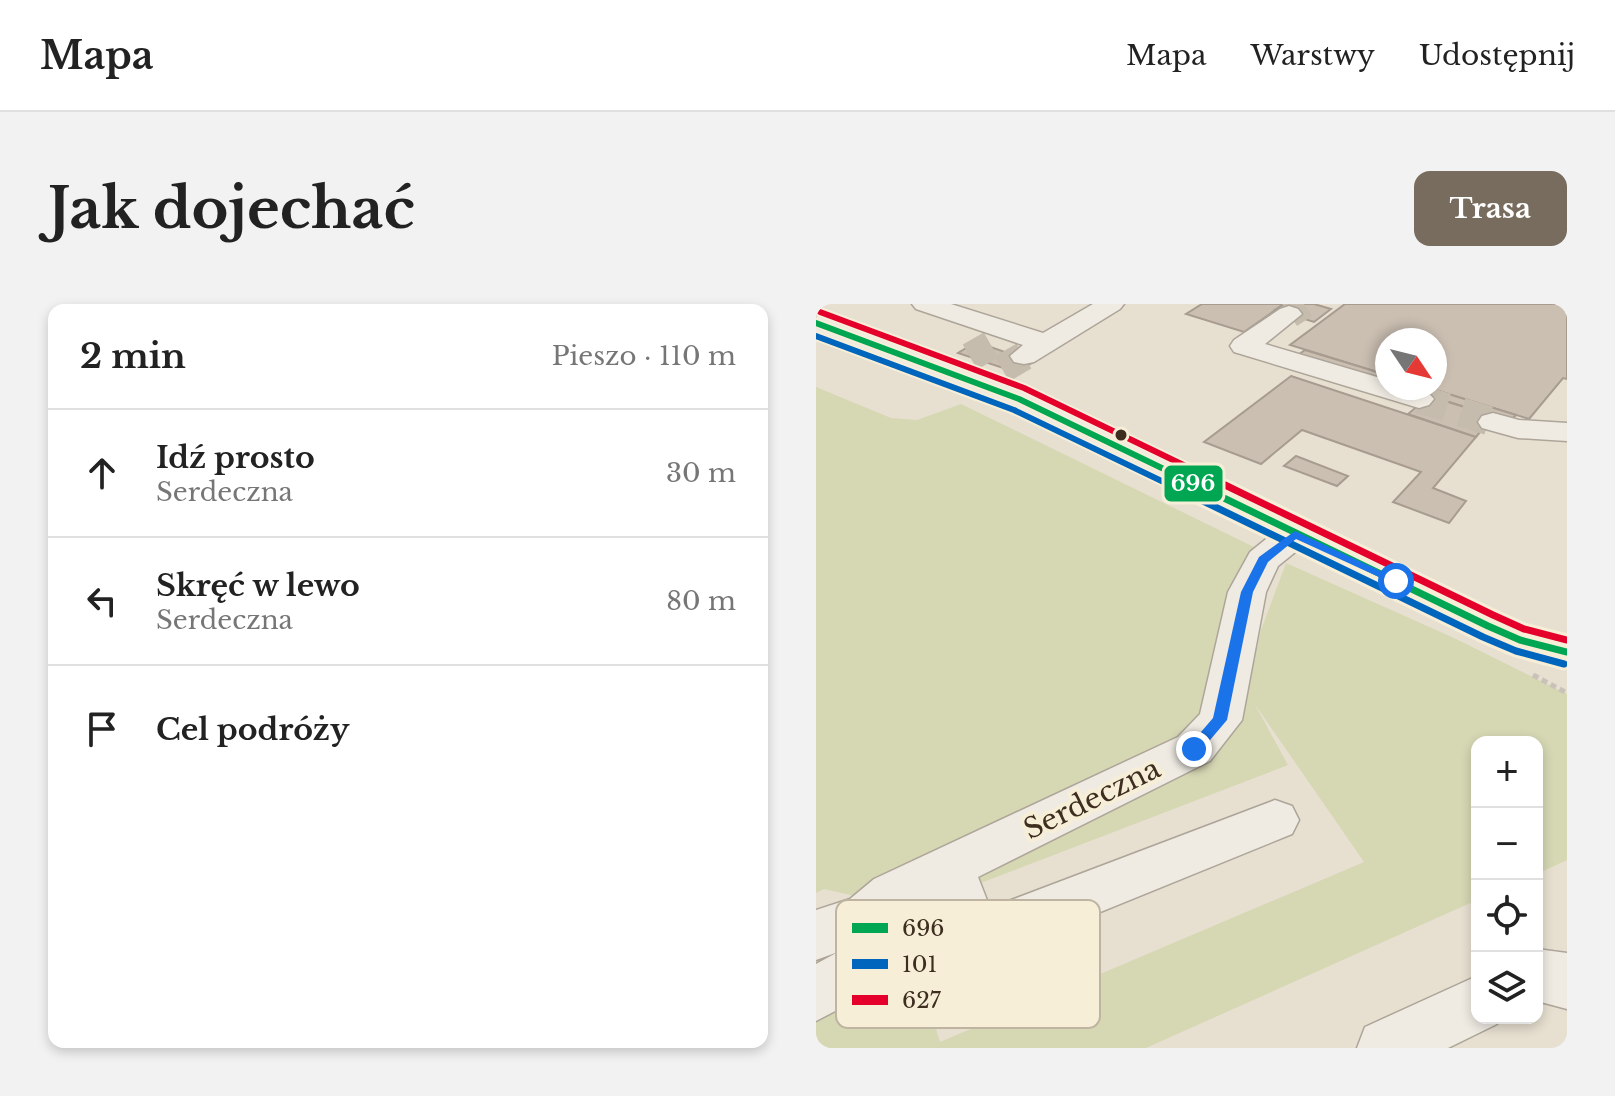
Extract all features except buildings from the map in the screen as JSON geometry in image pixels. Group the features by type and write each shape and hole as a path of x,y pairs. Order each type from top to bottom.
{"street":[{"path":"925,304 996,357 1073,424 1295,534 1520,640 1567,652"},
{"path":"816,323 996,357 1111,304"},
{"path":"1289,314 1244,346 1375,386"},
{"path":"1493,422 1518,429 1567,432"},
{"name":"Serdeczna","path":"887,900 1194,749 1220,720 1247,592 1263,560 1295,534"},
{"path":"1072,900 1275,820"},
{"path":"949,868 961,900"},
{"path":"816,935 836,928"},
{"path":"1543,976 1561,977 1567,982"},
{"path":"816,994 836,983"},
{"path":"1386,1048 1471,1007"}],"green space":[{"path":"816,387 891,418 917,420 961,404 1256,548 1247,693 1261,630 1286,563 1454,638 1567,694 1567,860 1543,871 1543,736 1471,736 1471,903 1146,1048 816,1048 816,1013 836,1002 836,1028 936,1028 940,1042 973,1028 1100,1028 1100,974 1364,862 1254,703 1288,765 936,900 873,900 824,889 816,893"}],"tunnel":[{"path":"1289,314 1304,304"},
{"path":"970,357 991,345"},
{"path":"1002,369 1024,356"},
{"path":"1422,400 1493,422"}],"transit line":[{"name":"627","path":"820,312 1024,388 1493,615 1524,629 1567,640"},
{"name":"696","path":"816,323 1019,399 1488,626 1520,640 1567,652"},
{"name":"101","path":"816,336 1014,410 1483,637 1516,651 1564,664"}],"route":[{"path":"1194,749 1220,720 1247,592 1263,560 1295,534 1396,581"}]}
